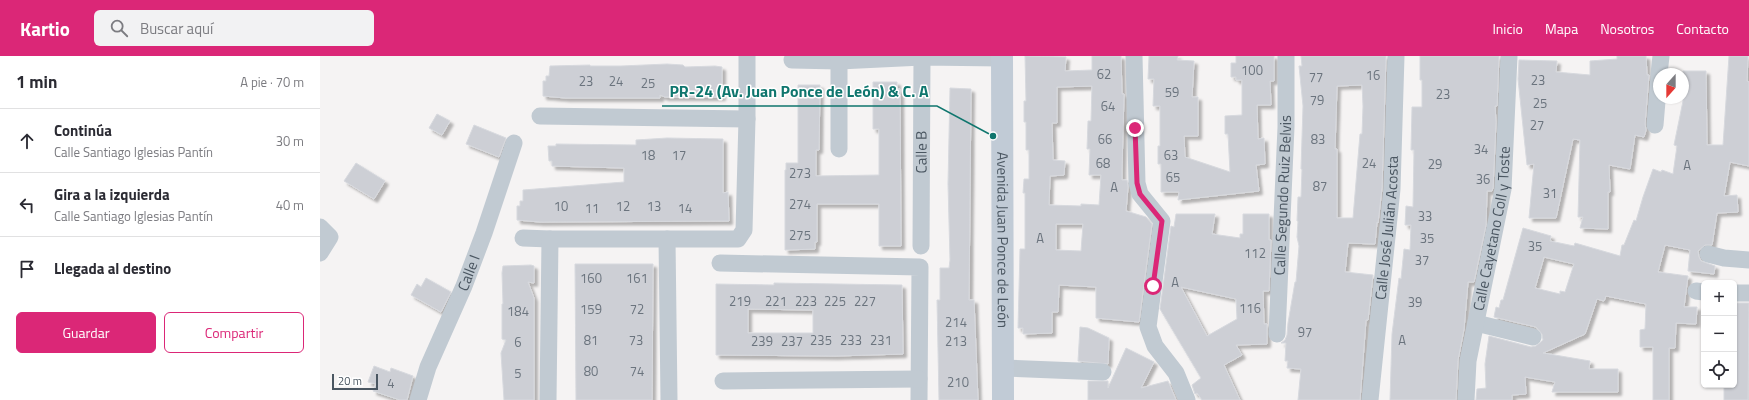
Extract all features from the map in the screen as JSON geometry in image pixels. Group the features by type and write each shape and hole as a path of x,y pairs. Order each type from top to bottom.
{"main road":[{"name":"Avenida Juan Ponce de León","path":"1002,57 1003,400"}],"street":[{"path":"523,238 738,239 744,230 747,56"},
{"path":"1134,56 1137,183 1140,194 1162,221 1148,327 1155,346 1176,373 1186,400"},
{"name":"Calle Segundo Ruiz Belvis","path":"1277,334 1286,127 1286,56"},
{"name":"Calle José Julián Acosta","path":"1370,400 1392,190 1396,56"},
{"name":"Calle Cayetano Coll y Toste","path":"1466,400 1468,361 1503,189 1509,56"},
{"path":"1660,68 1661,56"},
{"path":"792,60 839,61 922,57 1002,57"},
{"name":"Calle B","path":"921,246 922,57"},
{"path":"839,61 839,149"},
{"path":"1655,125 1657,104"},
{"path":"540,116 747,119"},
{"name":"Calle I","path":"418,400 428,366 461,293 482,239 514,143"},
{"path":"320,227 330,237 320,254"},
{"path":"548,400 550,239"},
{"path":"667,239 669,400"},
{"path":"1708,254 1724,258 1749,260"},
{"path":"720,263 920,267 920,400"},
{"path":"1737,292 1749,293"},
{"path":"1476,323 1533,337"},
{"path":"1003,368 1103,372"},
{"path":"723,381 919,379"}],"building":[{"path":"1025,56 1066,57 1065,71 1092,70 1092,56 1121,56 1122,94 1124,94 1122,180 1127,180 1128,187 1126,211 1146,217 1152,224 1139,322 1096,318 1096,287 1059,285 1058,312 1052,312 1052,333 1023,334 1023,328 1018,328 1020,249 1025,249 1024,179 1029,179 1029,150 1026,150 1026,122 1024,122 1024,101 1026,101","holes":["1092,86 1091,121 1088,121 1087,149 1090,149 1089,175 1101,175 1099,205 1049,205 1050,176 1064,175 1065,161 1053,160 1052,123 1057,123 1057,87","1056,224 1083,224 1081,251 1056,250"]},
{"path":"1149,56 1178,56 1177,60 1194,61 1192,97 1198,97 1198,136 1184,136 1185,157 1230,172 1228,134 1225,134 1225,116 1242,115 1242,80 1236,80 1236,77 1231,77 1231,63 1236,63 1236,56 1274,56 1274,81 1270,81 1271,105 1257,105 1258,139 1264,138 1265,164 1256,165 1259,191 1178,200 1179,192 1161,192 1161,164 1158,164 1158,146 1160,146 1160,106 1153,106 1154,79 1148,79"},
{"path":"1301,56 1386,56 1382,188 1375,244 1348,243 1345,272 1373,275 1368,320 1366,320 1360,400 1298,400 1301,369 1287,368 1288,361 1285,361 1286,343 1281,343 1285,340 1287,335 1296,282 1299,246 1297,237 1297,221 1298,197 1301,197 1303,106 1299,66 1302,66","holes":["1362,85 1362,134 1360,134 1353,218 1337,218 1337,149 1335,149 1337,86"]},
{"path":"1420,56 1499,56 1497,106 1495,106 1496,122 1493,188 1492,191 1487,191 1486,225 1474,282 1468,282 1464,329 1458,360 1456,400 1390,400 1392,334 1399,278 1401,279 1404,249 1410,250 1411,225 1405,225 1406,206 1413,207 1414,150 1411,150 1412,107 1422,107"},
{"path":"1617,56 1646,56 1647,75 1649,75 1645,124 1646,130 1644,137 1635,135 1630,169 1609,165 1610,192 1608,192 1608,229 1580,228 1583,217 1578,217 1580,140 1573,139 1556,218 1529,218 1534,164 1527,165 1518,79 1519,60 1557,61 1556,72 1590,75 1590,61 1617,59"},
{"path":"1729,56 1748,56 1747,81 1749,82 1749,166 1730,162 1724,196 1737,195 1738,212 1717,213 1712,245 1705,245 1698,251 1701,261 1715,266 1714,274 1688,271 1690,250 1665,245 1658,272 1688,276 1684,307 1697,307 1696,324 1676,323 1675,348 1669,348 1669,400 1653,400 1653,347 1640,347 1640,330 1645,329 1646,304 1606,296 1604,301 1597,299 1585,334 1543,353 1590,361 1589,369 1618,369 1618,392 1552,392 1555,382 1525,377 1526,394 1512,395 1512,400 1476,400 1477,389 1486,388 1485,364 1489,336 1531,347 1536,346 1543,340 1542,334 1536,327 1494,317 1496,307 1499,308 1501,300 1503,300 1523,228 1551,236 1550,241 1574,246 1575,243 1620,256 1622,245 1624,245 1634,220 1636,221 1653,169 1661,172 1662,170 1673,174 1677,146 1674,145 1682,104 1689,104 1689,71 1706,71 1707,145 1723,145","holes":["1544,257 1574,264 1565,292 1560,291 1560,294 1535,288"]},
{"path":"667,64 683,65 685,67 722,67 722,97 665,97 660,95 660,98 566,98 543,96 543,81 546,81 546,76 549,76 550,66 621,66"},
{"path":"873,82 897,82 897,89 900,89 901,246 879,246 879,204 817,204 817,242 815,242 815,249 785,250 785,170 786,163 798,163 798,85 820,85 819,150 816,150 816,176 879,175 879,129 873,129"},
{"path":"950,88 971,89 969,300 974,300 978,400 939,400 937,300 940,300 940,268 949,268 950,260 948,184"},
{"path":"437,114 450,121 442,135 429,128"},
{"path":"474,125 506,138 499,157 466,144"},
{"path":"667,138 723,139 723,193 728,192 729,221 540,222 517,220 517,206 520,206 520,201 523,201 523,190 624,182 624,168 552,166 552,161 549,161 548,146 556,146 556,144 636,145 636,140"},
{"path":"356,163 385,181 374,199 344,181"},
{"path":"1176,214 1215,214 1212,234 1240,238 1240,234 1243,234 1243,214 1269,214 1269,240 1271,240 1269,291 1263,291 1264,324 1267,324 1267,344 1236,345 1242,355 1224,365 1240,400 1202,400 1197,393 1195,394 1192,385 1201,378 1160,309 1171,226 1174,227","holes":["1181,287 1236,299 1237,319 1207,336"]},
{"path":"575,264 653,264 652,400 576,400"},
{"path":"503,266 534,266 534,283 528,282 534,298 534,400 504,400 501,353 506,340 502,339"},
{"path":"426,278 451,292 441,312 411,295 417,284 421,287"},
{"path":"774,283 902,285 903,354 835,356 716,355 716,284 774,285","holes":["748,309 813,310 813,333 748,333"]},
{"path":"1737,303 1749,303 1748,400 1724,400 1724,388 1737,388"},
{"path":"1080,327 1088,328 1109,338 1108,364 1078,361"},
{"path":"1126,348 1154,362 1141,388 1168,381 1176,400 1088,400 1088,381 1108,381 1108,388"},
{"path":"374,366 390,372 391,368 413,376 407,400 400,400 373,391 376,384 368,382"}],"place":[{"name":"PR-24 (Av. Juan Ponce de León) & C. A","path":"993,136"}],"route":[{"path":"1135,128 1137,183 1140,194 1162,221 1153,286"}]}
